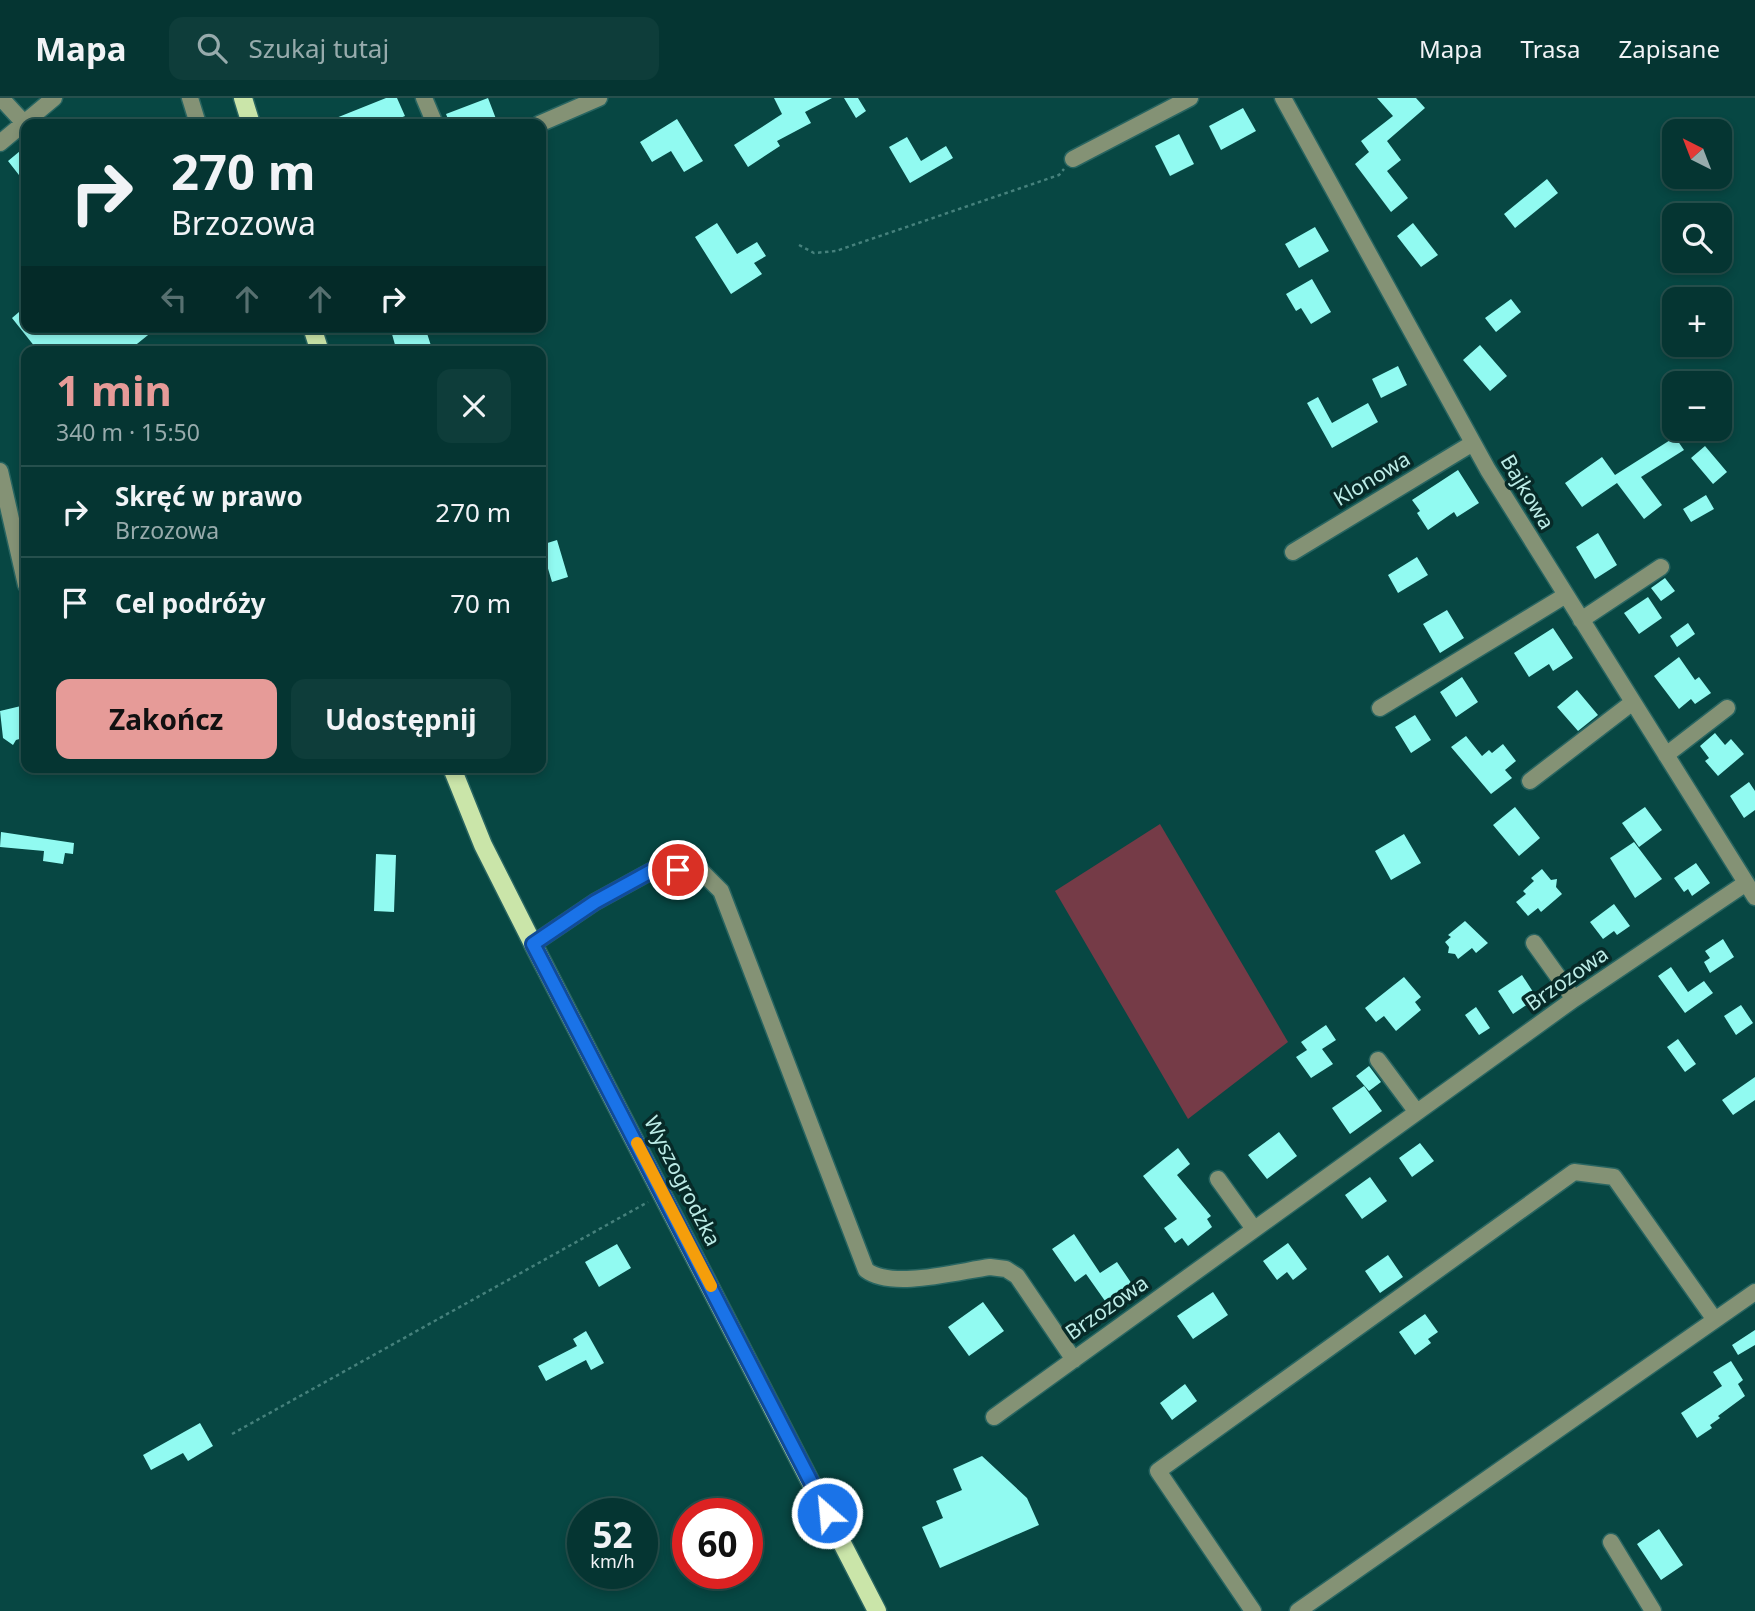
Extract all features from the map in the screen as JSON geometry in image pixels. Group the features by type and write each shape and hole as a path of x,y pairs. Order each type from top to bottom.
{"main road":[{"path":"243,98 249,119"},
{"name":"Wyszogrodzka","path":"454,773 483,845 877,1611"}],"street":[{"path":"1,98 21,120"},
{"path":"29,119 54,98"},
{"path":"190,98 196,119"},
{"path":"424,98 433,119"},
{"path":"546,121 599,98"},
{"path":"1073,159 1190,98"},
{"name":"Bajkowa","path":"1283,98 1473,443 1755,897"},
{"path":"0,143 21,126"},
{"name":"Klonowa","path":"1293,552 1473,443"},
{"path":"0,471 21,563"},
{"path":"1581,620 1661,567"},
{"path":"1380,708 1566,595"},
{"path":"1530,781 1633,702"},
{"path":"1666,755 1727,708"},
{"name":"Brzozowa","path":"533,944 595,902 655,869 701,871 721,891 866,1270 873,1276 890,1280 990,1267 1006,1269 1017,1276 1074,1360 1416,1111 1574,999 1746,883"},
{"path":"1534,943 1574,999"},
{"path":"1378,1060 1416,1111"},
{"path":"1252,1611 1157,1471 1574,1172 1614,1177 1715,1320"},
{"path":"1218,1180 1254,1229"},
{"path":"1298,1611 1755,1292"},
{"path":"994,1417 1074,1360"},
{"path":"1611,1542 1645,1608"}],"path":[{"path":"799,245 814,253 836,251 1059,175 1073,159"},
{"path":"232,1434 663,1194"}],"shaded area":[{"path":"1160,824 1288,1042 1188,1119 1055,891"}],"building":[{"path":"386,98 397,98 405,116 398,119 334,119"},
{"path":"488,98 496,119 448,119 446,114"},
{"path":"774,98 832,98 805,112 811,123 777,141 780,146 748,167 734,145 782,114"},
{"path":"844,98 858,98 866,111 856,118"},
{"path":"1377,98 1416,98 1425,108 1387,141 1401,160 1387,171 1408,198 1391,212 1355,164 1369,152 1361,141 1393,116"},
{"path":"1243,108 1256,131 1221,150 1209,126"},
{"path":"677,119 703,161 684,172 671,151 652,162 640,142"},
{"path":"1179,134 1194,164 1170,176 1155,146"},
{"path":"907,137 921,161 946,146 953,158 910,183 889,147"},
{"path":"21,150 21,178 8,161"},
{"path":"1547,179 1558,193 1515,228 1504,214"},
{"path":"717,223 737,254 757,242 766,256 754,263 762,274 731,294 695,237"},
{"path":"1413,223 1438,255 1421,267 1397,236"},
{"path":"1315,227 1329,251 1299,268 1285,244"},
{"path":"1312,279 1331,312 1311,324 1301,308 1296,311 1286,294"},
{"path":"1511,299 1521,312 1496,332 1485,318"},
{"path":"21,310 21,329 12,318"},
{"path":"24,333 151,333 134,346 34,346"},
{"path":"392,333 427,333 431,346 395,346"},
{"path":"1480,345 1507,376 1490,391 1463,360"},
{"path":"1398,366 1407,385 1381,398 1372,379"},
{"path":"1318,397 1332,423 1368,403 1378,422 1332,448 1307,403"},
{"path":"1669,441 1678,441 1684,450 1641,477 1662,505 1644,519 1617,483 1582,507 1565,483 1602,457 1615,475"},
{"path":"1705,446 1727,472 1713,484 1691,458"},
{"path":"1458,470 1479,503 1457,517 1454,512 1428,530 1412,500"},
{"path":"1706,495 1714,509 1691,522 1683,509"},
{"path":"1598,533 1617,565 1595,579 1576,547"},
{"path":"557,540 568,577 552,582 546,562 546,543"},
{"path":"1417,557 1428,575 1398,593 1388,575"},
{"path":"1665,578 1675,591 1661,601 1651,588"},
{"path":"1648,597 1662,618 1639,634 1624,613"},
{"path":"1447,610 1464,638 1440,653 1423,624"},
{"path":"1688,623 1695,634 1677,647 1670,636"},
{"path":"1553,628 1573,658 1553,671 1549,664 1529,677 1514,653"},
{"path":"1679,657 1695,680 1699,677 1711,693 1695,704 1691,699 1679,709 1654,676"},
{"path":"1462,677 1478,702 1456,717 1440,692"},
{"path":"1577,690 1598,715 1578,731 1557,707"},
{"path":"21,706 21,738 13,745 3,738 0,711"},
{"path":"1415,715 1431,740 1411,753 1395,727"},
{"path":"1715,733 1725,745 1731,739 1744,754 1718,776 1705,761 1709,758 1700,746"},
{"path":"1466,736 1482,756 1489,750 1492,753 1503,744 1516,761 1505,770 1512,778 1491,794 1451,747"},
{"path":"1749,782 1755,791 1755,810 1744,818 1730,796"},
{"path":"1515,807 1540,838 1519,856 1493,825"},
{"path":"1645,807 1662,830 1639,847 1622,823"},
{"path":"1,832 74,843 73,854 65,853 63,864 43,861 44,851 0,847"},
{"path":"1404,834 1421,863 1391,880 1375,851"},
{"path":"1634,842 1662,879 1635,898 1610,858"},
{"path":"376,854 396,855 394,912 374,911"},
{"path":"1696,863 1710,883 1692,896 1688,889 1684,892 1674,878"},
{"path":"1542,869 1551,880 1557,879 1556,887 1562,894 1541,912 1538,908 1528,916 1516,902 1526,894 1523,891 1534,881 1531,878"},
{"path":"1614,904 1630,926 1617,935 1614,931 1603,939 1590,922"},
{"path":"1465,921 1488,943 1476,953 1472,948 1458,959 1455,954 1448,953 1449,947 1445,942 1451,937 1448,935"},
{"path":"1723,939 1734,957 1710,973 1704,962 1710,958 1705,951"},
{"path":"1671,967 1688,992 1704,981 1713,993 1685,1013 1658,976"},
{"path":"1522,975 1537,998 1513,1014 1498,991"},
{"path":"1404,977 1421,997 1415,1002 1421,1010 1396,1031 1384,1016 1376,1022 1365,1008"},
{"path":"1741,1005 1753,1023 1736,1035 1724,1016"},
{"path":"1476,1007 1490,1028 1479,1035 1465,1015"},
{"path":"1326,1025 1336,1040 1322,1049 1333,1064 1311,1078 1296,1057 1307,1050 1301,1042"},
{"path":"1678,1039 1696,1064 1685,1072 1667,1047"},
{"path":"1369,1066 1381,1082 1369,1091 1356,1076"},
{"path":"1755,1077 1755,1100 1733,1115 1722,1100"},
{"path":"1364,1086 1382,1111 1350,1134 1332,1108"},
{"path":"1279,1132 1297,1156 1267,1179 1248,1155"},
{"path":"1420,1143 1434,1161 1412,1177 1399,1158"},
{"path":"1178,1148 1190,1164 1177,1175 1211,1216 1207,1219 1212,1227 1188,1246 1182,1238 1175,1243 1164,1228 1177,1219 1143,1176"},
{"path":"1370,1177 1387,1201 1362,1219 1345,1195"},
{"path":"1074,1234 1100,1273 1117,1262 1136,1290 1110,1308 1086,1274 1075,1282 1052,1249"},
{"path":"1288,1243 1307,1269 1293,1280 1287,1272 1277,1280 1263,1261"},
{"path":"617,1244 631,1268 599,1287 585,1262"},
{"path":"1388,1255 1403,1277 1380,1293 1365,1271"},
{"path":"1213,1292 1228,1315 1193,1339 1177,1316"},
{"path":"983,1302 1004,1331 969,1356 948,1327"},
{"path":"1425,1314 1438,1332 1428,1339 1431,1343 1415,1355 1399,1332"},
{"path":"1755,1330 1755,1345 1738,1355 1732,1345"},
{"path":"586,1331 604,1363 591,1370 586,1360 546,1381 538,1366 577,1346 573,1339"},
{"path":"1731,1361 1743,1380 1738,1384 1745,1396 1718,1416 1720,1418 1710,1425 1712,1428 1697,1438 1681,1413 1722,1386 1713,1372"},
{"path":"1185,1384 1197,1401 1172,1420 1160,1403"},
{"path":"200,1423 213,1446 188,1461 183,1453 151,1470 143,1455"},
{"path":"982,1456 1027,1498 1039,1525 940,1568 922,1527 943,1518 936,1501 962,1490 953,1469"},
{"path":"1659,1529 1683,1565 1661,1580 1637,1544"}],"slow traffic":[{"path":"637,1143 711,1286"}],"route":[{"path":"678,870 655,869 595,902 533,944 827,1513"}]}
